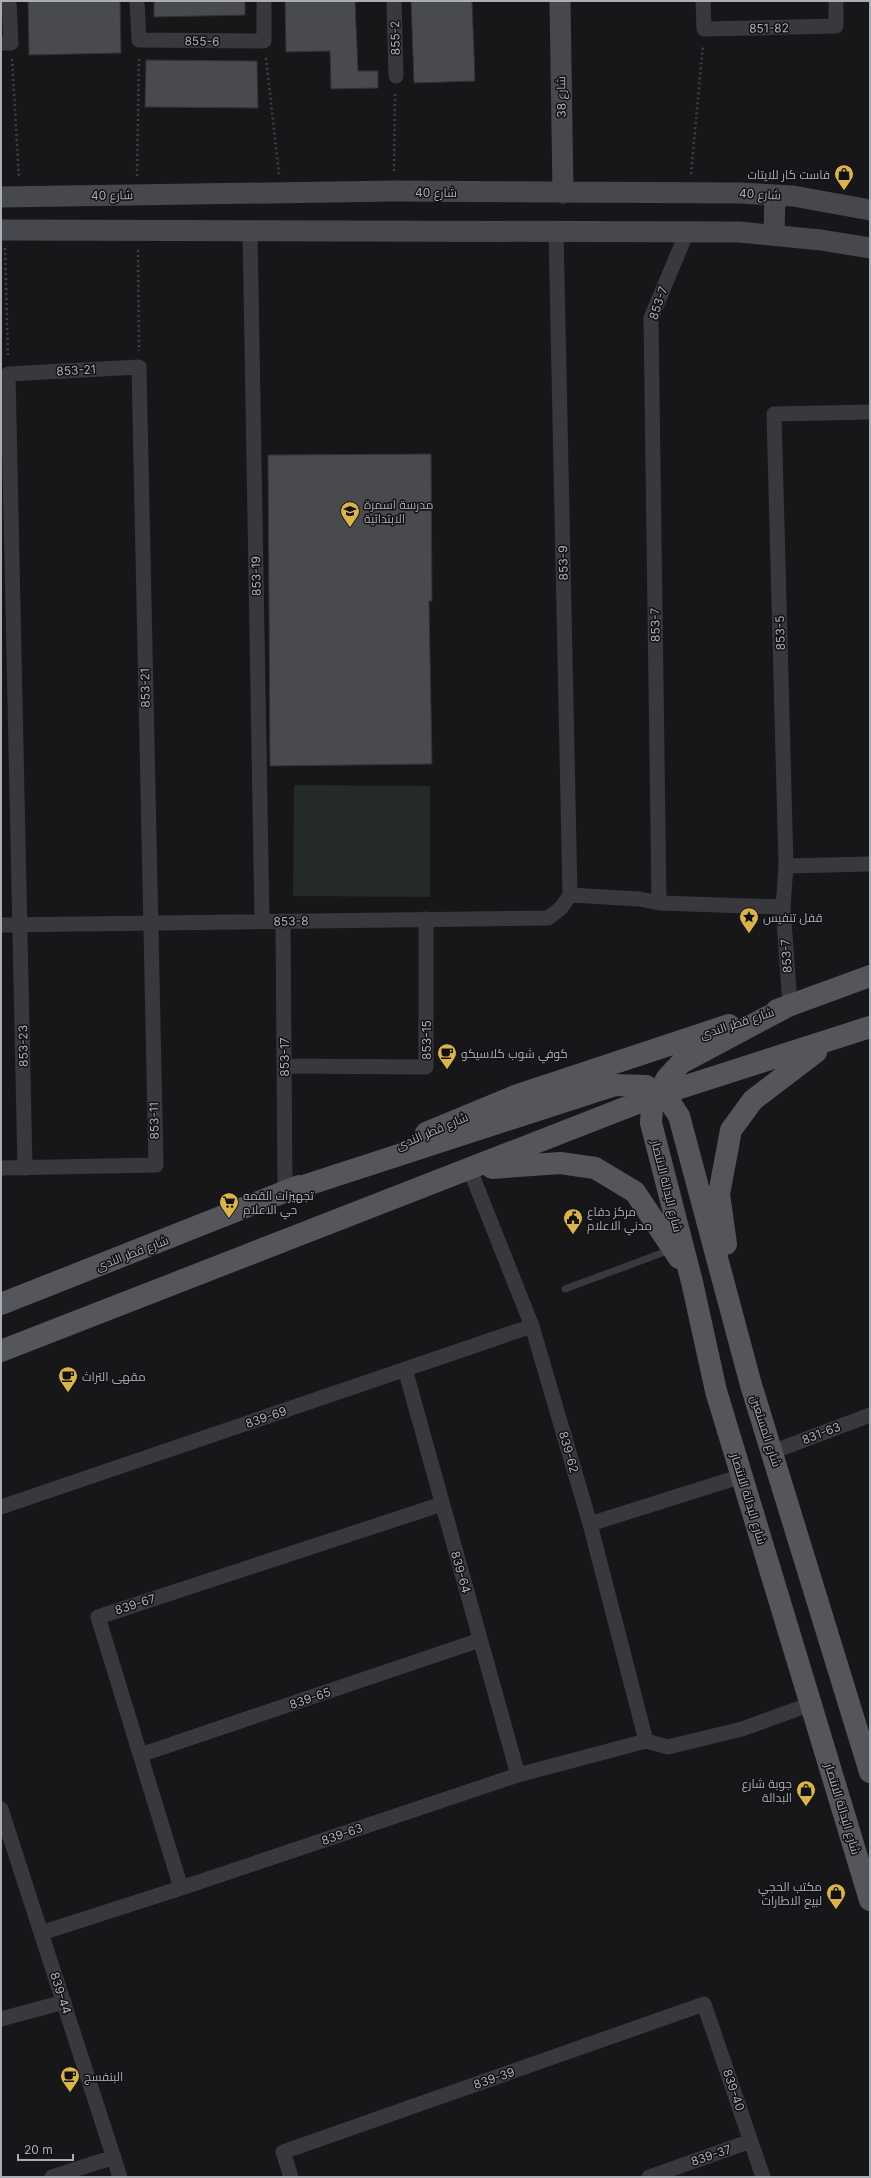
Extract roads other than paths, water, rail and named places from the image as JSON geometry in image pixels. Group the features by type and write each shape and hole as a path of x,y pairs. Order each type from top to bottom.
{"main road":[{"name":"شارع 38","path":"560,1 563,192"},
{"name":"شارع 40","path":"19,196 394,191 689,193 793,196 870,210"},
{"path":"774,234 775,195"},
{"path":"19,196 39,230"},
{"path":"3,230 556,230 687,232 774,234 870,248"},
{"name":"شارع قطر الندى","path":"1,1304 285,1192 515,1096 790,1005 870,976"},
{"name":"شارع البدالة الانتصار","path":"790,1005 681,1063 667,1078 658,1095 652,1108 651,1123 692,1282 716,1391 870,1900"},
{"path":"1,1351 470,1170 658,1095 831,1041 870,1027"},
{"path":"737,1330 719,1194 731,1130 753,1100 776,1080 831,1041"},
{"name":"شارع المستعين","path":"285,1192 615,1086 646,1086 671,1104 679,1116 751,1385 868,1759"},
{"path":"470,1170 560,1163 594,1168 635,1192 674,1249 692,1282"},
{"path":"716,1391 751,1385"}],"street":[{"path":"6,43 9,1"},
{"name":"855-6","path":"137,1 139,40 264,41 264,1"},
{"name":"855-2","path":"394,1 396,76"},
{"name":"851-82","path":"703,1 704,29 836,26 836,1"},
{"name":"853-19","path":"250,230 262,921"},
{"name":"853-9","path":"556,230 570,895"},
{"name":"853-7","path":"659,903 651,318 687,232"},
{"name":"853-21","path":"21,924 8,374 139,367 149,923"},
{"name":"853-5","path":"786,866 774,414 870,412"},
{"path":"786,866 870,864"},
{"name":"853-7","path":"786,866 783,907 790,1005"},
{"path":"570,895 640,898 659,903 783,907"},
{"name":"853-8","path":"1,925 548,918 562,908 570,895"},
{"name":"853-15","path":"284,1066 426,1067 426,919"},
{"name":"853-17","path":"283,921 285,1192"},
{"name":"853-11","path":"1,1168 156,1165 149,923"},
{"name":"853-23","path":"21,924 25,1168"},
{"name":"839-62","path":"470,1170 532,1326 590,1524 646,1741"},
{"name":"839-69","path":"1,1508 532,1326"},
{"name":"839-64","path":"405,1369 518,1775"},
{"name":"831-63","path":"772,1452 870,1415"},
{"path":"590,1524 742,1476"},
{"name":"839-67","path":"181,1888 98,1617 442,1504"},
{"name":"839-65","path":"140,1756 480,1640"},
{"path":"646,1741 668,1747 742,1729 811,1704"},
{"name":"839-63","path":"41,1933 181,1888 518,1775 646,1741"},
{"name":"839-44","path":"1,1809 120,2177"},
{"path":"1,2019 64,2002"},
{"name":"839-40","path":"704,2004 763,2177"},
{"name":"839-39","path":"291,2177 283,2152 704,2004"},
{"name":"839-37","path":"649,2177 751,2142"},
{"path":"52,2177 114,2157"}],"lane":[{"path":"565,1289 674,1249"}],"place":[{"name":"فاست كار للايتات","path":"844,191"},
{"name":"مدرسة اسمرة الابتدائية","path":"350,528"},
{"name":"قفل تنفيس","path":"749,934"},
{"name":"كوفي شوب كلاسيكو","path":"447,1070"},
{"name":"تجهيزات القمه حي الاعلام","path":"229,1219"},
{"name":"مركز دفاع مدني الاعلام","path":"573,1235"},
{"name":"مقهى التراث","path":"68,1393"},
{"name":"جوبة شارع البدالة","path":"806,1807"},
{"name":"مكتب الحجي لبيع الاطارات","path":"836,1910"},
{"name":"البنفسج","path":"70,2093"}]}
